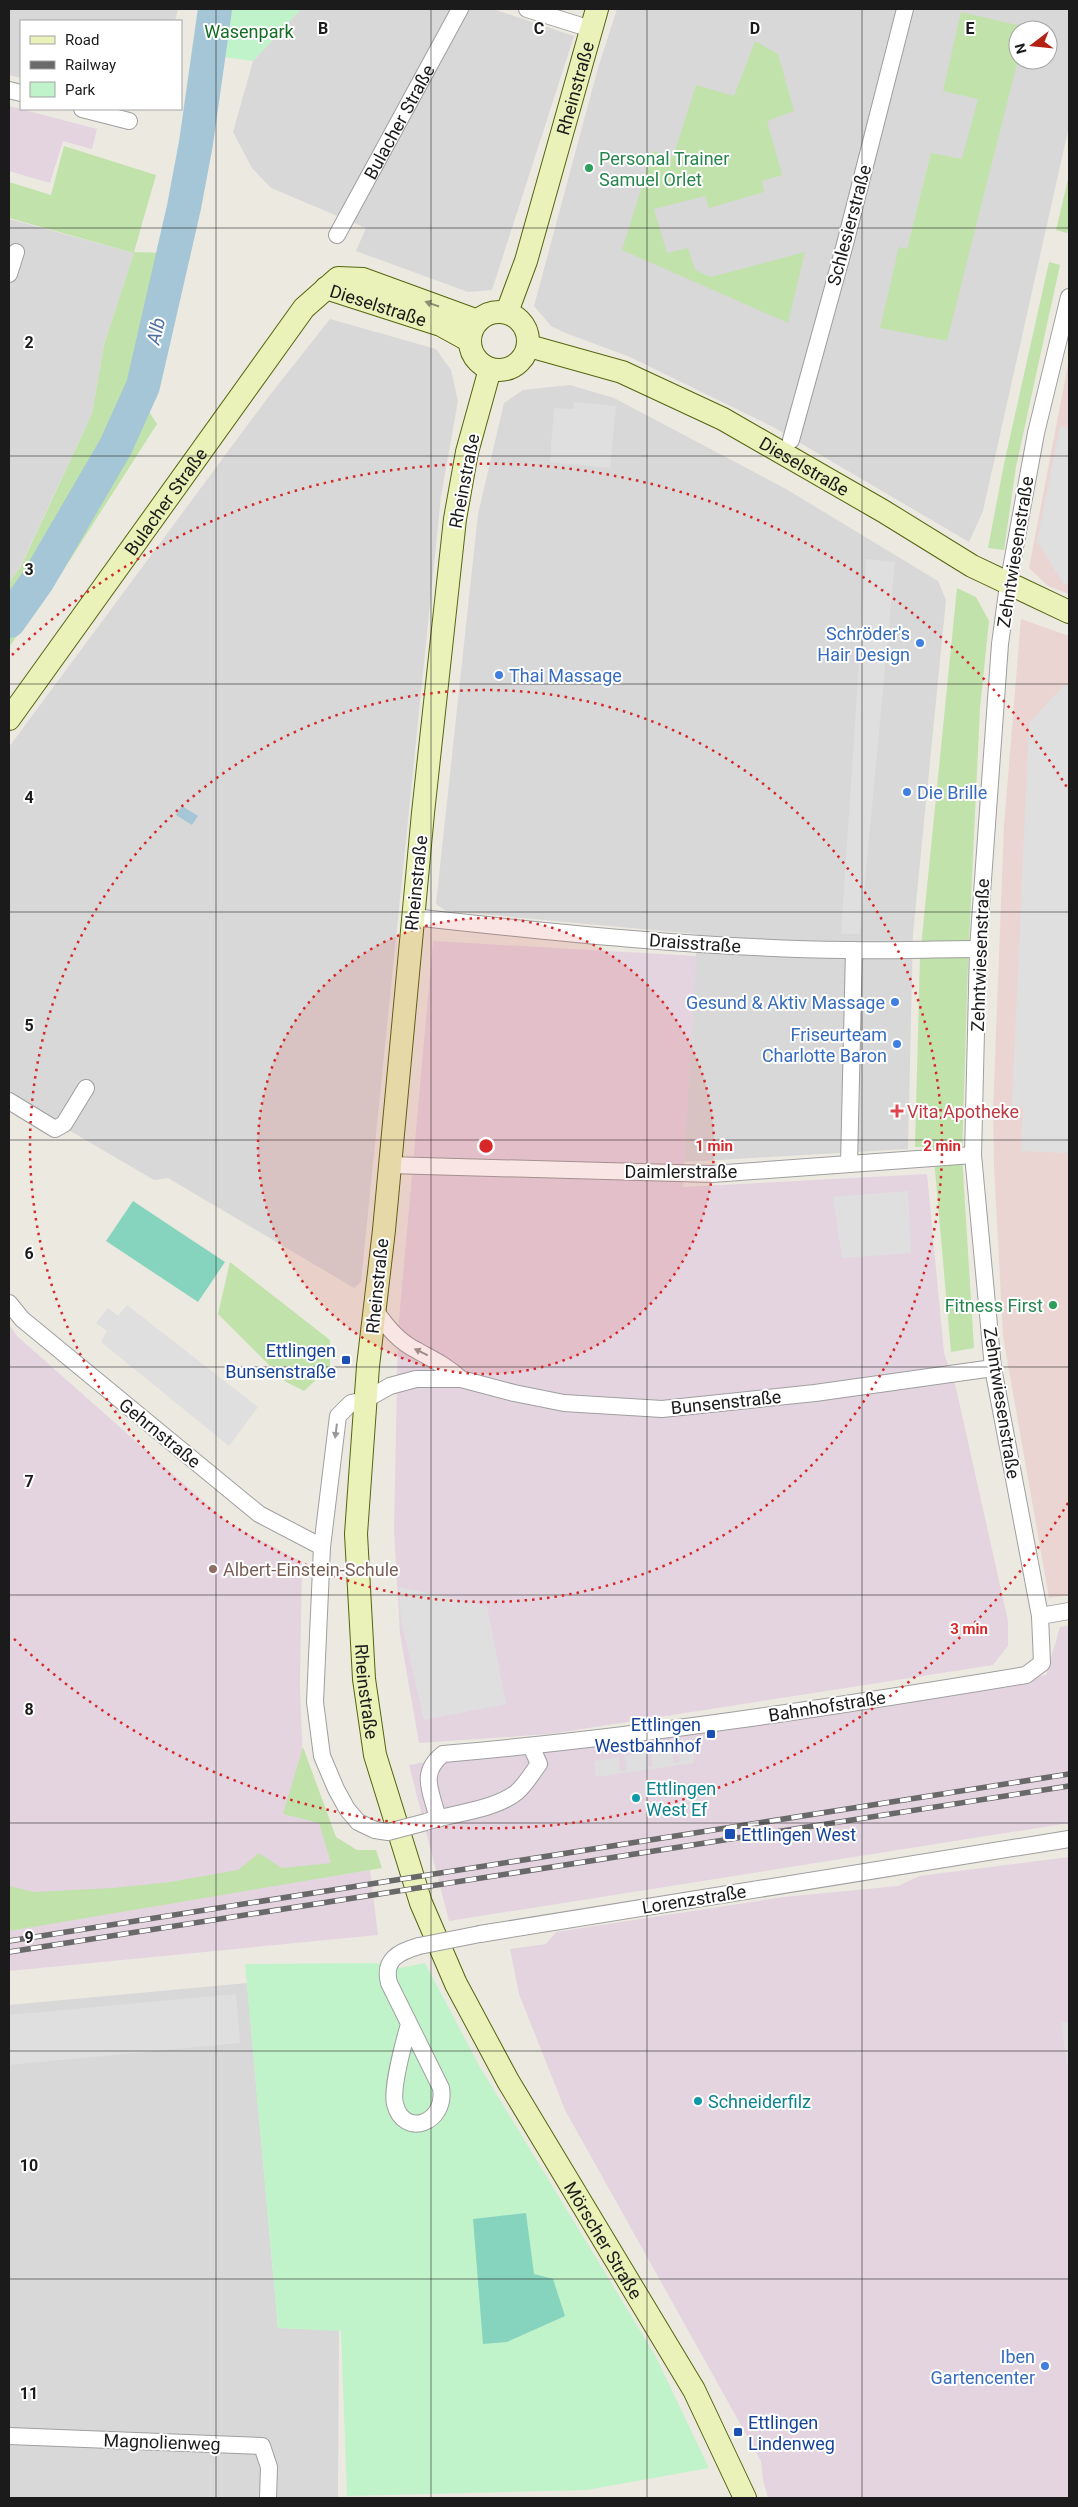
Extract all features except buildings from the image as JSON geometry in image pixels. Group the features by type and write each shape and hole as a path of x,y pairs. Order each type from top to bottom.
{"main road":[{"name":"Rheinstraße","path":"507,312 526,261 594,19"},
{"name":"Dieselstraße","path":"326,288 338,278 364,280 474,331"},
{"name":"Bulacher Straße","path":"9,719 304,308 326,288"},
{"path":"491,312 507,312 523,323 528,332 526,355 511,368 501,370 490,369 481,364 474,356 474,331 491,312"},
{"name":"Dieselstraße","path":"528,346 622,372 723,420 883,511 972,566 1008,585 1069,612"},
{"name":"Rheinstraße","path":"456,1984 421,1903 375,1755 364,1679 356,1534 365,1400 455,519 467,452 490,369"},
{"name":"Mörscher Straße","path":"456,1984 508,2081 694,2390 745,2498"}],"street":[{"name":"Bulacher Straße","path":"337,235 460,9"},
{"path":"527,9 594,19"},
{"name":"Schlesierstraße","path":"791,440 845,244 904,9"},
{"path":"86,110 129,121"},
{"path":"9,274 16,252"},
{"name":"Zehntwiesenstraße","path":"1040,1616 993,1368 973,1154 978,949 995,698 1008,585 1036,433 1069,297"},
{"name":"Draisstraße","path":"413,917 583,936 751,947 854,950 978,949"},
{"path":"849,1164 854,950"},
{"path":"9,1101 55,1129 64,1124 86,1088"},
{"name":"Daimlerstraße","path":"388,1165 712,1174 973,1154"},
{"name":"Gehrnstraße","path":"9,1303 22,1320 259,1514 322,1547"},
{"name":"Bunsenstraße","path":"375,1310 391,1332 406,1344 447,1366 461,1379"},
{"name":"Bunsenstraße","path":"365,1400 403,1382 416,1379 461,1379 514,1393 564,1403 662,1409 814,1393 993,1368"},
{"path":"365,1400 351,1403 343,1408 338,1416 322,1547 315,1702 322,1756 347,1809 358,1822 374,1830 388,1832 497,1803 519,1791 539,1764 531,1746"},
{"path":"1040,1616 1069,1611"},
{"name":"Bahnhofstraße","path":"432,1820 427,1774 433,1762 443,1754 531,1746 800,1710 1026,1674 1042,1663 1040,1616"},
{"name":"Lorenzstraße","path":"409,2024 401,2056 395,2104 402,2118 409,2122 426,2123 433,2118 441,2106 442,2088 409,2024 387,1973 388,1964 396,1955 419,1946 480,1934 1069,1839"},
{"name":"Magnolienweg","path":"9,2436 262,2446 269,2467 268,2498"}],"shaded area":[{"path":"9,9 178,9 175,20 20,20 20,78 9,75"},
{"path":"301,9 493,9 574,36 492,290 468,292 356,251 366,228 271,188 252,168 233,132 253,61"},
{"path":"617,9 1069,9 1069,126 983,511 969,542 773,427 630,357 551,326 534,306 598,68"},
{"path":"9,106 97,129 92,149 63,141 50,183 9,171"},
{"path":"9,219 134,253 104,345 92,414 19,569 9,582"},
{"path":"330,319 436,349 451,370 458,401 441,496 361,1282 354,1288 168,1178 154,1180 9,1095 9,747 266,400"},
{"path":"1069,359 1069,594 1048,586 1029,568"},
{"path":"570,385 614,398 786,489 938,581 946,600 913,934 908,1149 684,1162 697,934 446,911 436,904 478,514 504,403 523,390"},
{"path":"574,402 616,406 610,468 550,462 554,408 573,409"},
{"path":"1060,426 1069,428 1069,582 1064,585 1037,541"},
{"path":"866,559 895,562 860,934 841,934"},
{"path":"1021,619 1069,636 1069,1595 1049,1598 1003,1336 994,1166 993,1111 1004,825"},
{"path":"1065,684 1069,684 1069,1153 1021,1151 1023,1107 1012,1106 1029,723"},
{"path":"433,941 696,956 683,1187 927,1174 944,1353 956,1388 1008,1621 1008,1646 993,1665 550,1734 419,1743 400,1634 394,1530 398,1331"},
{"path":"908,1191 911,1253 842,1258 833,1197"},
{"path":"127,1305 258,1407 229,1446 101,1342 107,1331 96,1323 108,1308 118,1316"},
{"path":"9,1324 17,1336 227,1522 302,1562 300,1686 303,1764 336,1866 9,1901"},
{"path":"399,1587 487,1606 506,1704 424,1720 401,1620"},
{"path":"1069,1625 1069,1823 449,1921 409,1765 561,1738 962,1690 1046,1675 1060,1627"},
{"path":"692,1744 694,1763 596,1777 594,1761 619,1757 620,1771 627,1770 625,1756 647,1752 648,1767 652,1767 651,1751 672,1748 674,1763 680,1762 679,1747"},
{"path":"1069,1857 1069,2498 768,2498 763,2480 761,2461 565,2110 519,1994 510,1949 546,1944 556,1932 783,1897 898,1886 919,1876"},
{"path":"370,1870 378,1935 9,1971 9,1929"},
{"path":"247,1983 278,2328 339,2330 338,2498 9,2498 9,2005"},
{"path":"236,1994 240,2043 9,2065 9,2015"},
{"path":"1069,2022 1069,2075 1061,2023"}],"green space":[{"name":"Wasenpark","path":"228,9 301,9 253,61 224,57"},
{"path":"961,12 1008,23 1008,70 1015,70 947,341 880,328 899,247 907,249 931,153 962,159 978,99 943,91"},
{"path":"755,41 778,54 794,111 767,121 782,175 762,181 764,192 709,208 705,196 654,209 667,253 688,248 695,270 711,277 805,252 788,323 622,250 653,151 673,157 696,85 734,96"},
{"path":"64,146 156,175 134,252 166,253 137,393 157,424 54,585 9,647 9,582 20,568 92,414 104,345 134,253 9,218 9,182 51,195"},
{"path":"1069,175 1069,226 1067,233 1056,230"},
{"path":"1049,262 1060,265 1016,467 1004,550 988,548 1004,464"},
{"path":"957,588 976,597 989,621 980,708 968,963 962,1156 974,1348 951,1352 933,1147 915,1147 920,957"},
{"path":"133,1201 225,1262 198,1302 106,1241"},
{"path":"230,1262 330,1340 330,1367 304,1391 286,1382 218,1314"},
{"path":"303,1747 336,1837 357,1850 376,1850 382,1868 9,1931 9,1886 35,1892 113,1888 170,1882 238,1870 259,1853 282,1868 331,1863 319,1823 283,1814"},
{"path":"375,1963 400,1968 425,1963 480,2067 655,2355 709,2468 587,2490 347,2496 341,2331 278,2328 245,1964"},
{"path":"526,2213 534,2274 553,2279 565,2316 507,2342 483,2344 473,2219"}],"water":[{"path":"182,806 198,816 192,825 176,815"}],"waterway":[{"name":"Alb","path":"9,621 38,580 116,446 143,386 184,207 196,143 215,9"}],"railway":[{"path":"9,1941 1069,1774"},
{"path":"9,1952 1069,1786"}],"place":[{"name":"Personal Trainer Samuel Orlet","path":"589,168"},
{"name":"Schröder's Hair Design","path":"920,643"},
{"name":"Thai Massage","path":"499,675"},
{"name":"Die Brille","path":"907,792"},
{"name":"Gesund & Aktiv Massage","path":"895,1002"},
{"name":"Friseurteam Charlotte Baron","path":"897,1044"},
{"name":"Vita Apotheke","path":"897,1111"},
{"name":"Fitness First","path":"1053,1305"},
{"name":"Ettlingen Bunsenstraße","path":"346,1360"},
{"name":"Albert-Einstein-Schule","path":"213,1569"},
{"name":"Ettlingen Westbahnhof","path":"711,1734"},
{"name":"Ettlingen West Ef","path":"636,1798"},
{"name":"Ettlingen West","path":"730,1834"},
{"name":"Schneiderfilz","path":"698,2101"},
{"name":"Iben Gartencenter","path":"1045,2366"},
{"name":"Ettlingen Lindenweg","path":"738,2432"}]}
